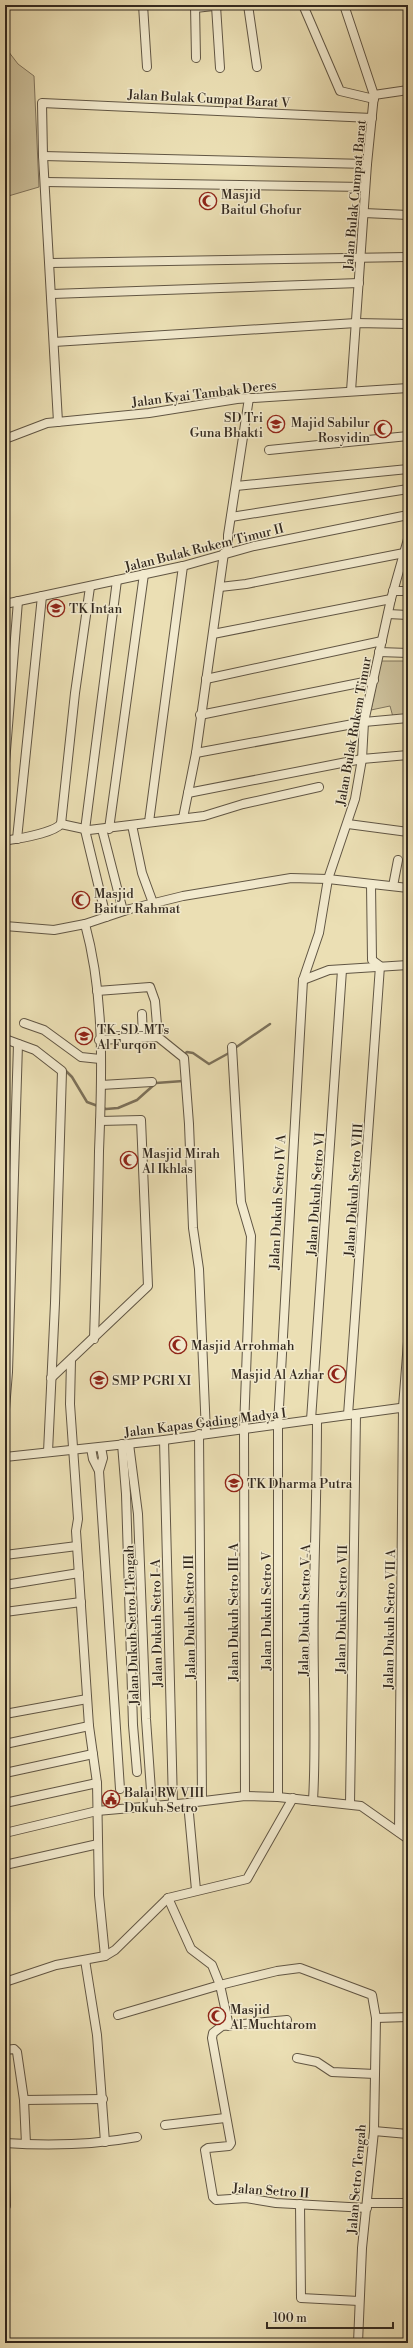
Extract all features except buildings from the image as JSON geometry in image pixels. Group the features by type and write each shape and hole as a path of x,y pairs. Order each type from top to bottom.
{"street":[{"path":"143,5 147,67"},
{"path":"196,58 195,7 219,5 220,68"},
{"path":"248,5 258,67"},
{"path":"303,5 340,91 374,97 408,90"},
{"name":"Jalan Bulak Cumpat Barat","path":"344,5 374,97 365,187 362,256 351,391"},
{"name":"Jalan Bulak Cumpat Barat V","path":"43,156 42,104 44,102 372,118"},
{"path":"58,422 51,263 43,156 367,164"},
{"path":"45,182 365,187"},
{"path":"364,213 408,215"},
{"path":"51,263 362,256 408,257"},
{"path":"52,294 359,283"},
{"path":"54,342 207,334 356,323 408,324"},
{"name":"Jalan Kyai Tambak Deres","path":"5,439 47,424 58,422 148,413 248,398 408,388"},
{"path":"183,818 196,753 200,715 226,553 248,398"},
{"path":"269,450 408,436"},
{"path":"236,486 408,469"},
{"path":"231,517 408,489"},
{"name":"Jalan Bulak Rukem Timur II","path":"5,604 183,566 226,553 408,515"},
{"name":"Jalan Bulak Rukem Timur","path":"303,980 319,933 328,879 348,824 355,799 362,759 364,722 393,590 408,539"},
{"path":"220,587 246,584 404,553"},
{"path":"149,822 183,566"},
{"path":"123,911 105,829 144,574"},
{"path":"106,917 85,830 116,580"},
{"path":"5,840 54,829 61,824 75,693 90,587"},
{"path":"393,590 408,592"},
{"path":"18,838 42,596"},
{"path":"213,634 391,599"},
{"path":"5,763 18,601"},
{"path":"388,614 408,615"},
{"path":"206,679 382,641"},
{"path":"380,652 408,653"},
{"path":"200,715 374,680"},
{"path":"196,753 364,722 408,718"},
{"path":"188,793 362,759 408,755"},
{"path":"61,824 85,830 105,829 132,826 149,822 204,816 244,804 320,787"},
{"path":"348,824 408,832"},
{"path":"132,826 142,873 153,903"},
{"path":"393,886 398,860"},
{"path":"5,926 54,930 85,924 123,911 183,896 291,878 328,879 408,888"},
{"path":"371,884 372,960 380,966"},
{"path":"85,924 93,954 97,991 100,1059 100,1121 94,1339"},
{"path":"303,980 329,970 408,965"},
{"name":"Jalan Dukuh Setro VIII","path":"352,1414 380,966"},
{"name":"Jalan Dukuh Setro VI","path":"314,1420 342,970"},
{"name":"Jalan Dukuh Setro IV A","path":"278,1425 303,980"},
{"path":"97,991 150,987 153,992 158,1037 99,1040"},
{"path":"142,1014 143,1037"},
{"path":"24,1024 44,1030 81,1057 100,1059"},
{"name":"Jalan Dukuh Setro III","path":"158,1037 184,1058 189,1124 193,1228 199,1269 202,1433 202,1800"},
{"path":"5,1039 35,1050 62,1071 55,1303 48,1452"},
{"path":"5,1409 8,1364 18,1044"},
{"name":"Jalan Dukuh Setro III-A","path":"232,1047 241,1202 250,1230 251,1242 244,1428 244,1796"},
{"path":"100,1085 152,1082"},
{"path":"51,1378 94,1339 148,1286 141,1120 100,1121"},
{"name":"Jalan Dukuh Setro VII A","path":"399,1832 408,1342"},
{"path":"71,1360 70,1404 78,1519 76,1531 89,1726 97,1783 98,1844 105,1956"},
{"name":"Jalan Kapas Gading Madya I","path":"5,1457 164,1440 202,1433 278,1425 406,1407"},
{"name":"Jalan Dukuh Setro VII","path":"350,1804 352,1414"},
{"name":"Jalan Dukuh Setro V-A","path":"313,1802 316,1720 314,1595 317,1521 314,1420"},
{"name":"Jalan Dukuh Setro V","path":"278,1425 278,1797"},
{"name":"Jalan Dukuh Setro I-A","path":"164,1440 173,1805"},
{"path":"125,1444 133,1725 137,1772"},
{"name":"Jalan Dukuh Setro I Tengah","path":"125,1444 138,1514 146,1719 152,1805"},
{"path":"101,1447 103,1458 99,1471 120,1789"},
{"path":"90,1448 92,1459 99,1471"},
{"path":"5,1555 77,1546"},
{"path":"5,1584 79,1573"},
{"path":"5,1612 81,1602"},
{"path":"5,1714 87,1699"},
{"path":"5,1744 89,1726"},
{"path":"5,1773 93,1754"},
{"path":"5,1804 97,1783"},
{"path":"5,1833 97,1811 152,1805 188,1804 202,1800 244,1796 293,1798 313,1802 350,1804 367,1808 408,1839"},
{"path":"5,1982 56,1965 105,1956 115,1950 168,1898 196,1890 244,1880 248,1877 293,1798"},
{"path":"188,1804 196,1890"},
{"path":"5,1865 98,1844"},
{"path":"168,1898 191,1949 212,1964 220,1985 229,2026"},
{"path":"85,1960 97,2035 103,2099 105,2142"},
{"name":"Jalan Setro Tengah","path":"220,1985 277,1971 305,1968 371,1993 376,2018 374,2131 362,2248 358,2343"},
{"path":"118,2015 220,1985"},
{"path":"376,2018 408,2017"},
{"name":"Jalan Setro II","path":"287,2020 229,2026 219,2028 213,2033 212,2038 230,2144 208,2148 205,2150 213,2199 246,2198 300,2204 408,2204"},
{"path":"5,2050 14,2049 17,2052 24,2100 26,2144"},
{"path":"297,2058 317,2062 332,2072 375,2074"},
{"path":"24,2100 103,2099"},
{"path":"165,2125 226,2118"},
{"path":"374,2131 408,2134"},
{"path":"5,2143 62,2145 105,2142 136,2137"},
{"path":"5,2150 6,2206"},
{"path":"300,2204 300,2298 360,2301"}],"shaded area":[{"path":"5,47 18,64 34,76 39,187 5,197"},
{"path":"381,661 408,661 408,716 393,717 390,706 371,710"}],"waterway":[{"path":"235,1048 270,1024"},
{"path":"184,1054 187,1052 193,1053 209,1064 229,1053"},
{"path":"64,1069 72,1077 87,1102 106,1109 118,1108 137,1100 156,1083 183,1081"}],"place":[{"name":"Masjid Baitul Ghofur","path":"208,201"},
{"name":"SD Tri Guna Bhakti","path":"276,424"},
{"name":"Majid Sabilur Rosyidin","path":"383,429"},
{"name":"TK Intan","path":"56,608"},
{"name":"Masjid Baitur Rahmat","path":"81,900"},
{"name":"TK-SD-MTs Al Furqon","path":"84,1036"},
{"name":"Masjid Mirah Al Ikhlas","path":"129,1160"},
{"name":"Masjid Arrohmah","path":"178,1345"},
{"name":"Masjid Al Azhar","path":"337,1374"},
{"name":"SMP PGRI XI","path":"99,1380"},
{"name":"TK Dharma Putra","path":"234,1483"},
{"name":"Balai RW VIII Dukuh Setro","path":"111,1799"},
{"name":"Masjid Al-Muchtarom","path":"217,2016"}]}
